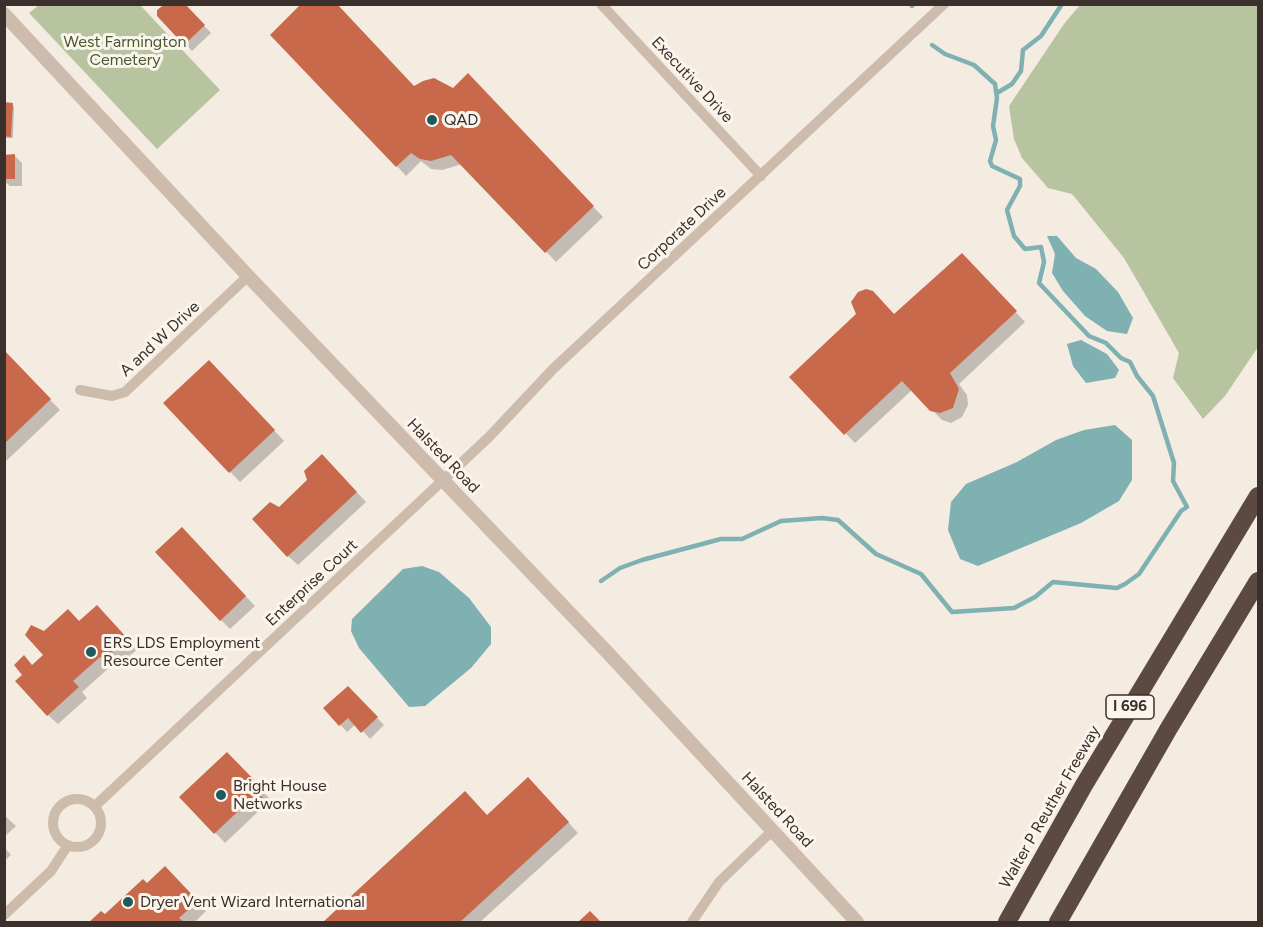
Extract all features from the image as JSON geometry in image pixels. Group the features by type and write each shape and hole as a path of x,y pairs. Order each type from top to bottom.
{"highway":[{"name":"Walter P Reuther Freeway","path":"1007,922 1089,775 1258,496"},
{"name":"I 696","path":"1058,922 1169,728 1258,581"}],"street":[{"name":"Executive Drive","path":"601,4 761,176"},
{"name":"Corporate Drive","path":"443,480 489,437 553,369 944,4"},
{"name":"Halsted Road","path":"4,14 857,922"},
{"name":"A and W Drive","path":"80,390 112,396 124,392 248,276"},
{"name":"Enterprise Court","path":"95,806 443,480"},
{"path":"87,800 100,814 100,832 87,845 68,845 55,832 55,814 68,801 87,800"},
{"path":"692,922 719,882 773,830"},
{"path":"4,915 51,871 68,845"}],"green space":[{"name":"West Farmington Cemetery","path":"39,5 140,5 220,90 157,149 29,13"},
{"path":"1080,5 1258,5 1258,347 1225,396 1203,419 1173,378 1179,353 1124,258 1072,194 1048,188 1022,158 1014,139 1009,106 1064,24"}],"water":[{"path":"1047,236 1057,236 1076,258 1096,269 1118,292 1133,318 1127,334 1107,331 1085,316 1063,291 1052,273 1055,254"},
{"path":"1081,340 1107,354 1119,370 1115,378 1086,383 1073,366 1067,344"},
{"path":"1115,425 1132,440 1132,480 1119,501 1081,523 978,566 960,559 948,530 951,502 966,484 1017,462 1056,440 1084,430"},
{"path":"422,566 439,572 469,598 491,627 491,644 471,668 425,706 409,707 359,648 351,631 352,619 403,569"}],"building":[{"path":"165,4 185,4 205,25 184,45 157,16 157,10"},
{"name":"QAD","path":"301,4 337,4 414,86 434,78 453,88 468,73 594,206 545,253 451,155 431,161 420,159 411,153 396,167 270,35"},
{"path":"4,102 13,103 11,137 4,136"},
{"path":"15,154 15,179 4,179 4,155"},
{"path":"962,253 1017,311 950,373 959,389 953,408 940,413 930,411 902,381 844,435 789,377 856,314 851,302 858,292 866,289 873,291 894,314"},
{"path":"4,350 51,399 4,444"},
{"path":"209,360 275,430 229,473 163,403"},
{"path":"322,454 357,492 287,557 252,519 270,502 279,507 307,480 304,471"},
{"path":"182,527 246,596 220,621 155,552"},
{"path":"97,605 128,639 103,659 100,657 73,681 79,687 47,716 15,681 22,675 14,665 24,655 32,665 43,655 25,635 31,625 44,631 68,609 79,621"},
{"path":"348,686 378,717 361,733 348,718 339,726 323,708"},
{"name":"Bright House Networks","path":"227,752 262,788 257,792 263,798 257,804 252,798 214,834 179,797"},
{"path":"528,777 569,822 460,922 323,922 465,791 487,815"},
{"path":"165,866 198,901 179,918 184,922 89,922 101,911 105,914 143,879 147,883"},
{"path":"590,911 601,922 578,922"}],"waterway":[{"path":"997,93 1012,84 1021,71 1023,50 1041,36 1062,4"},
{"path":"601,581 620,568 642,560 721,539 742,539 781,521 822,518 838,520 876,554 921,574 952,612 1014,608 1035,597 1053,582 1117,588 1125,584 1139,574 1181,511 1187,507 1173,481 1174,463 1153,396 1137,376 1130,362 1121,358 1106,343 1089,336 1039,283 1044,262 1041,247 1025,249 1014,236 1007,210 1020,186 1020,179 992,166 990,161 996,140 993,126 997,98 995,84 974,65 945,54 932,45"}],"place":[{"name":"QAD","path":"432,120"},
{"name":"ERS LDS Employment Resource Center","path":"91,652"},
{"name":"Bright House Networks","path":"221,795"},
{"name":"Dryer Vent Wizard International","path":"128,902"}]}
